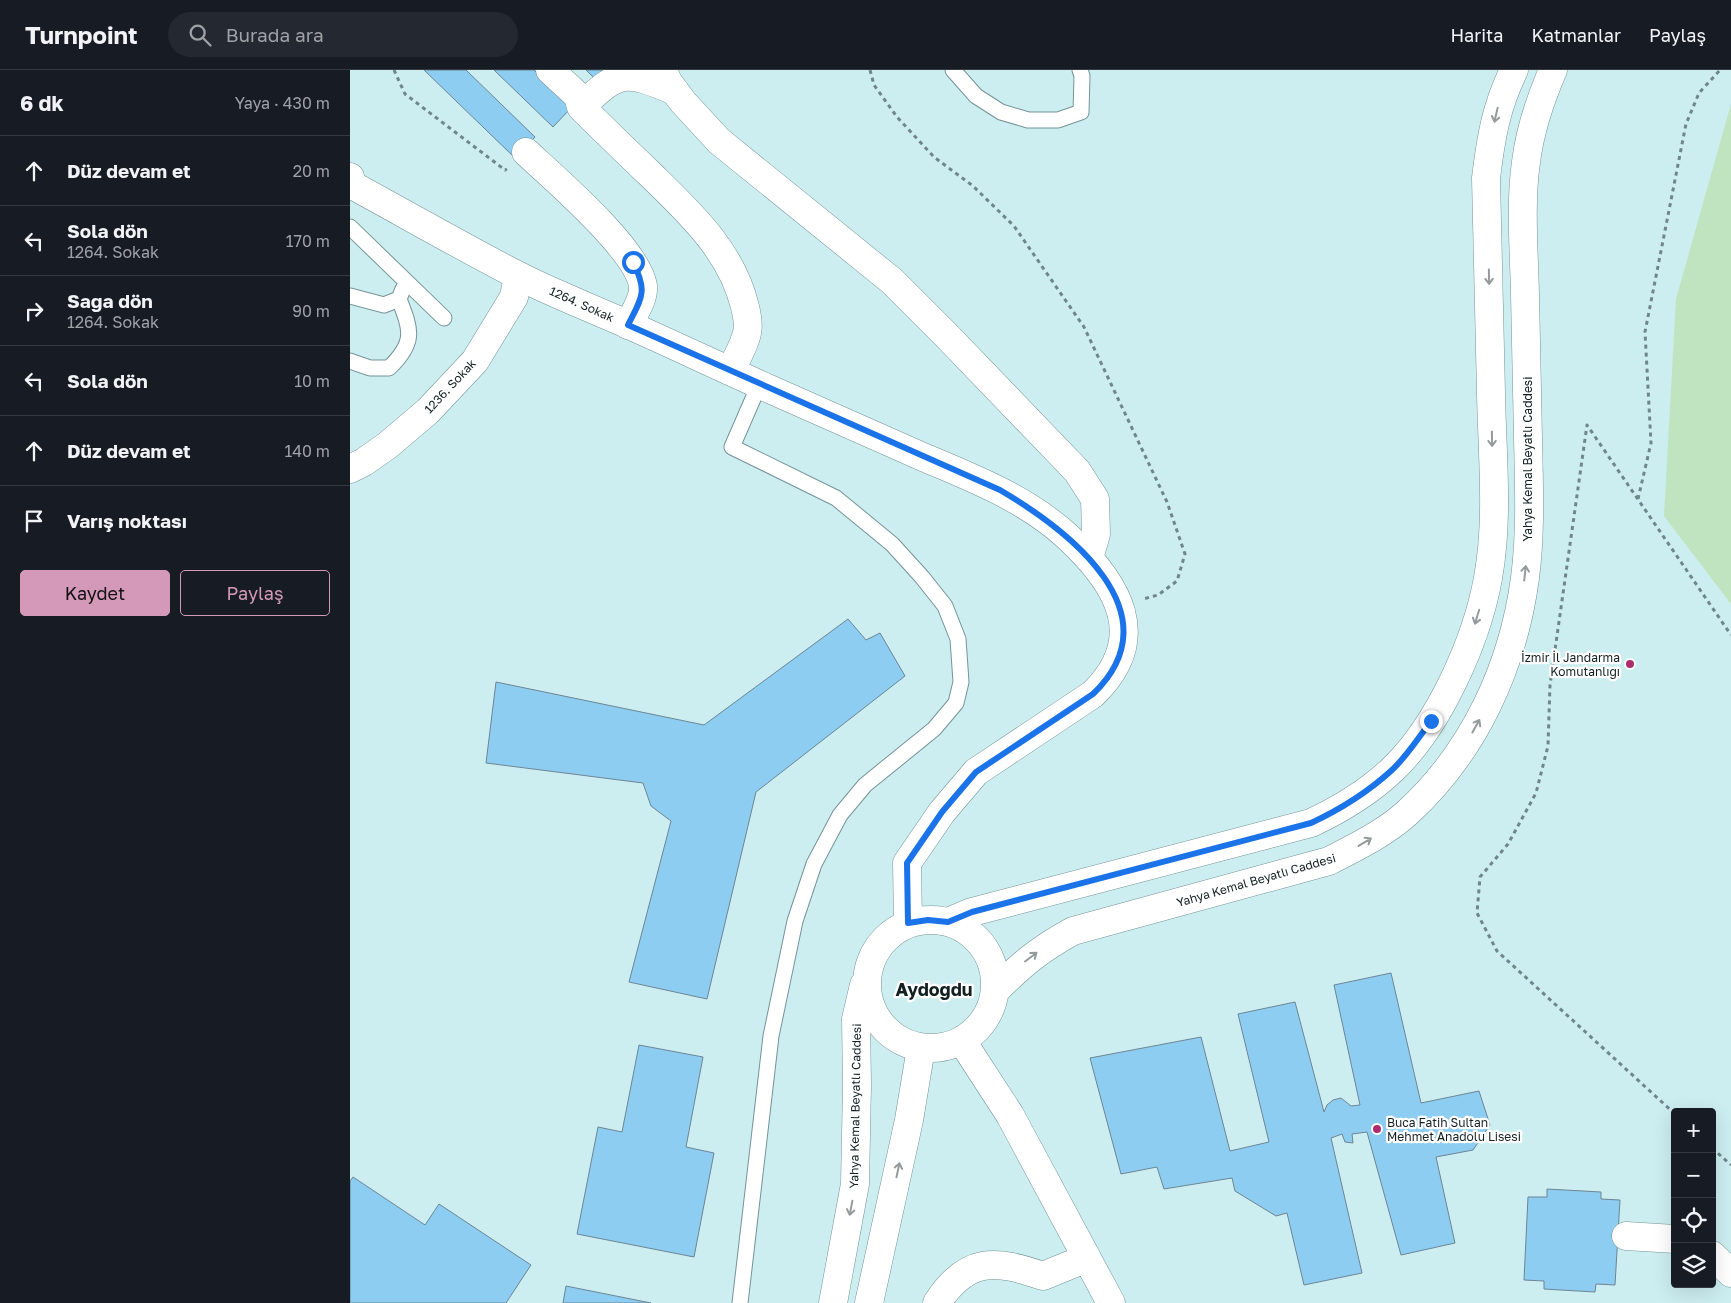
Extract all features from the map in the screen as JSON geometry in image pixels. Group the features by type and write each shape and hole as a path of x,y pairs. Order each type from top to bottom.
{"street":[{"path":"550,70 710,235 732,270 744,304 748,333 730,371"},
{"path":"948,922 972,912 1311,823 1337,810 1366,791 1393,769 1431,721 1467,650 1488,578 1494,510 1486,178 1490,142 1499,105 1514,70"},
{"name":"Yahya Kemal Beyatlı Caddesi","path":"996,990 1026,960 1048,945 1073,932 1329,861 1355,848 1382,832 1407,813 1453,761 1470,737 1497,685 1512,645 1525,577 1529,520 1524,223 1526,163 1541,98 1553,70"},
{"path":"580,102 613,76 626,71 639,72 669,80 719,141 904,292 1077,471 1095,499 1096,534 1089,558"},
{"path":"526,152 591,214 633,262 642,285 643,296 628,325"},
{"name":"1264. Sokak","path":"351,183 518,276 1000,490 1047,520 1069,538 1089,558 1111,586 1124,620 1121,651 1115,668 1106,682 1093,694 976,772 942,812 907,863 908,923"},
{"name":"1236. Sokak","path":"350,469 364,462 388,445 428,411 474,361 514,297 518,276"},
{"path":"928,920 948,922 968,931 984,947 994,968 996,990 991,1010 979,1028 962,1042 942,1048 921,1048 900,1042 884,1029 872,1011 866,990 868,969 876,950 889,934 908,923 928,920"},
{"name":"Yahya Kemal Beyatlı Caddesi","path":"833,1303 855,1184 856,1019 868,969"},
{"path":"962,1042 1010,1115 1111,1303"},
{"path":"869,1303 909,1120 921,1048"},
{"path":"1626,1236 1671,1239"},
{"path":"937,1303 962,1274 976,1266 993,1264 1011,1266 1043,1276 1087,1258"},
{"path":"1716,1259 1731,1272"}],"lane":[{"path":"953,70 976,96 1002,112 1028,120 1058,120 1081,112 1082,76 1080,70"},
{"path":"350,227 444,318"},
{"path":"350,296 384,305 399,298 407,281"},
{"path":"350,361 370,368 389,368 400,357 408,343 409,328 399,298"},
{"path":"740,1303 771,1036 795,922 814,864 840,815 865,785 934,729 956,703 961,682 958,639 945,606 892,544 836,498 732,447 759,384"}],"path":[{"path":"394,70 405,94 505,170 526,152"},
{"path":"870,70 874,85 897,117 934,157 973,186 1014,226 1084,327 1168,502 1184,554 1177,581 1158,595 1120,606"},
{"path":"1638,499 1650,443 1645,332 1686,124 1699,93 1720,70"},
{"path":"1671,1110 1497,951 1477,913 1480,877 1508,844 1536,793 1548,746 1550,685 1587,425 1731,635"},
{"path":"1716,1152 1731,1165"}],"green space":[{"path":"1731,104 1731,604 1664,516 1676,299"}],"building":[{"path":"424,70 466,70 535,137 515,158"},
{"path":"494,70 534,70 572,107 553,127"},
{"path":"586,70 607,70 596,80"},
{"path":"848,619 866,640 880,633 905,676 756,792 707,999 629,982 671,821 651,806 643,783 486,763 496,682 704,725"},
{"name":"Buca Fatih Sultan Mehmet Anadolu Lisesi","path":"1391,973 1421,1103 1479,1091 1490,1125 1473,1150 1436,1157 1455,1243 1401,1255 1367,1132 1352,1134 1353,1143 1345,1142 1342,1134 1331,1138 1362,1273 1304,1285 1287,1213 1276,1216 1235,1191 1232,1178 1164,1189 1157,1167 1121,1174 1090,1058 1201,1037 1230,1151 1269,1142 1238,1014 1295,1002 1324,1112 1327,1105 1333,1100 1341,1098 1351,1106 1360,1105 1334,985"},
{"path":"639,1045 703,1057 686,1147 714,1153 694,1257 577,1234 598,1127 622,1132"},
{"path":"353,1177 425,1225 439,1204 531,1265 506,1303 350,1303 350,1181"},
{"path":"1547,1189 1601,1192 1601,1199 1620,1200 1615,1285 1596,1284 1595,1292 1544,1289 1544,1281 1524,1280 1528,1197 1547,1197"},
{"path":"566,1286 651,1303 563,1303"}],"place":[{"name":"İzmir İl Jandarma Komutanlığı","path":"1630,664"},
{"name":"Buca Fatih Sultan Mehmet Anadolu Lisesi","path":"1377,1129"}],"district":[{"name":"Aydoğdu","path":"934,989"}],"route":[{"path":"633,262 639,273 643,296 628,325 1000,490 1024,504 1069,538 1089,558 1115,592 1124,620 1121,651 1115,668 1106,682 1093,694 976,772 942,812 907,863 908,923 928,920 948,922 972,912 1311,823 1337,810 1366,791 1393,769 1431,721"}]}
